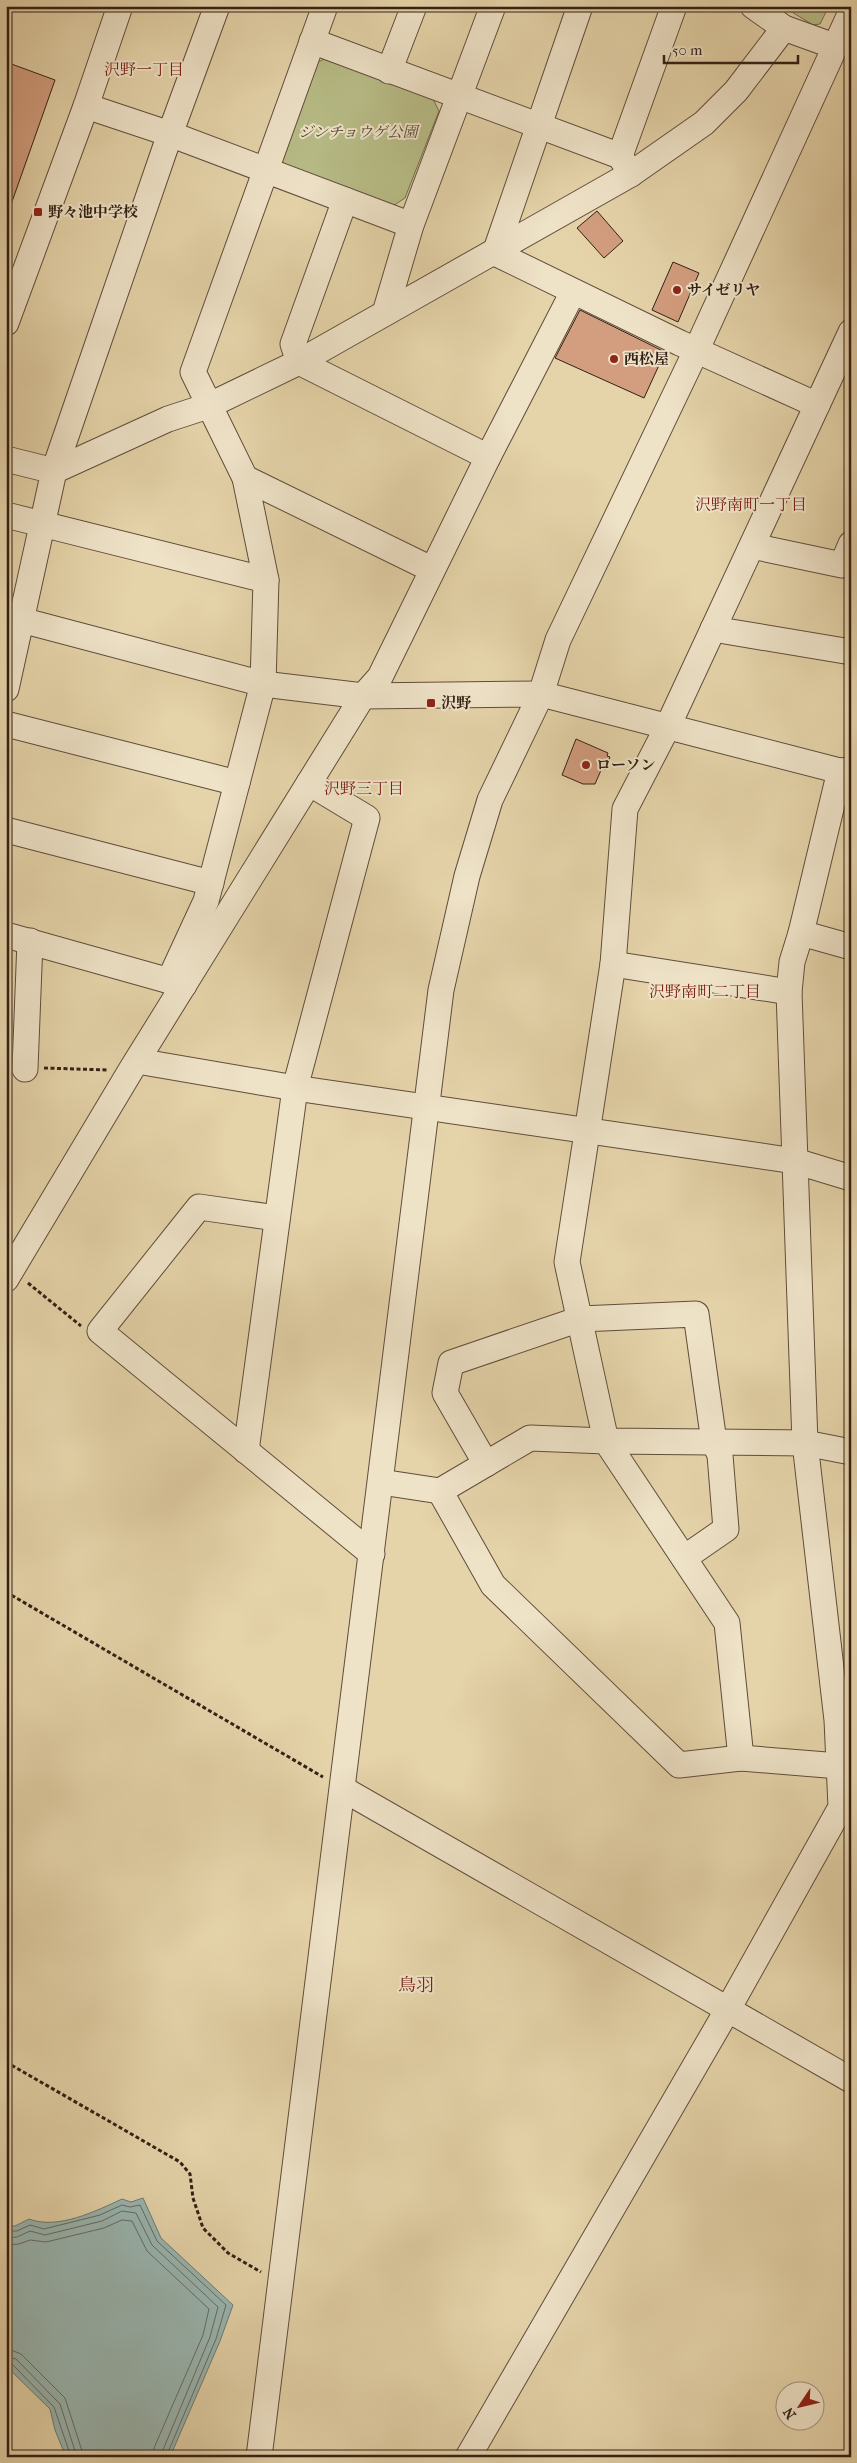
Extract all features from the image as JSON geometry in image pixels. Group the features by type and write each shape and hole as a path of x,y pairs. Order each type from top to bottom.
{"street":[{"path":"6,323 86,106 120,6"},
{"path":"6,689 14,618 44,524 54,471 170,134 217,6"},
{"path":"176,983 211,884 263,684 266,580 245,478 208,406 193,372 264,169 325,6"},
{"path":"389,70 414,6"},
{"path":"385,313 411,225 493,6"},
{"path":"495,253 580,6"},
{"path":"626,165 674,6"},
{"path":"753,6 784,28 834,46"},
{"path":"259,2457 428,1108 441,990 467,876 490,800 541,694 558,640 696,351 850,14"},
{"path":"6,459 54,471 168,419 208,406 299,362 495,253 626,165 704,123 736,91 784,28"},
{"path":"312,41 538,126 626,165"},
{"path":"86,106 170,134 411,225"},
{"path":"345,200 293,344 299,362 488,457"},
{"path":"495,253 696,351 817,405"},
{"path":"9,1274 134,1065 176,983 309,783 363,696 380,677 431,569 573,292"},
{"path":"741,1758 727,1622 606,1441 566,1262 613,964 625,809 668,726 851,332"},
{"path":"245,478 431,569"},
{"path":"6,515 266,580"},
{"path":"752,546 842,565 851,544"},
{"path":"14,618 263,684 363,696 541,694 846,770 802,933 792,962 789,992 805,1443 844,1722 839,1766 841,1806 728,2009 468,2457"},
{"path":"713,629 851,652"},
{"path":"6,724 237,784"},
{"path":"246,1451 295,1088 367,818 309,783"},
{"path":"6,830 211,884"},
{"path":"802,933 851,947"},
{"path":"6,935 176,983"},
{"path":"25,1069 30,942"},
{"path":"613,964 789,992"},
{"path":"134,1065 795,1161 851,1178"},
{"path":"277,1218 199,1207 100,1331 372,1554"},
{"path":"486,1464 445,1393 452,1363 580,1319 696,1314 714,1442 720,1455 726,1529 684,1558"},
{"path":"381,1482 440,1491 530,1438 606,1441 805,1443 851,1452"},
{"path":"440,1491 493,1586 679,1765 741,1758 839,1766"},
{"path":"343,1789 851,2080"}],"path":[{"path":"25,1069 134,1065"},
{"path":"9,1274 88,1332 100,1331"},
{"path":"6,1592 343,1789"},
{"path":"6,2062 180,2162 190,2174 193,2198 203,2228 228,2254 256,2270 280,2279"}],"green space":[{"path":"782,6 829,6 820,24 813,25"},
{"name":"ジンチョウゲ公園","path":"324,59 432,97 439,111 405,198 393,206 286,167 278,154 307,68"}],"water":[{"path":"143,2198 161,2238 233,2305 220,2341 170,2457 66,2457 55,2430 50,2409 6,2366 6,2226 15,2226 29,2219 40,2222 64,2221 89,2214 122,2199 131,2202"}],"building":[{"path":"6,62 55,80 8,213 6,213"},
{"path":"597,211 623,241 604,258 577,228"},
{"path":"673,262 699,273 678,322 652,310"},
{"path":"580,310 665,352 644,398 555,358"},
{"path":"576,739 608,753 607,756 610,757 605,770 602,768 595,784 583,784 562,775"}],"place":[{"name":"野々池中学校","path":"38,212"},
{"name":"サイゼリヤ","path":"677,290"},
{"name":"西松屋","path":"614,359"},
{"name":"沢野","path":"431,703"},
{"name":"ローソン","path":"586,765"}],"district":[{"name":"沢野一丁目","path":"144,69"},
{"name":"沢野南町一丁目","path":"751,504"},
{"name":"沢野三丁目","path":"364,788"},
{"name":"沢野南町二丁目","path":"705,991"},
{"name":"鳥羽","path":"416,1985"}]}
